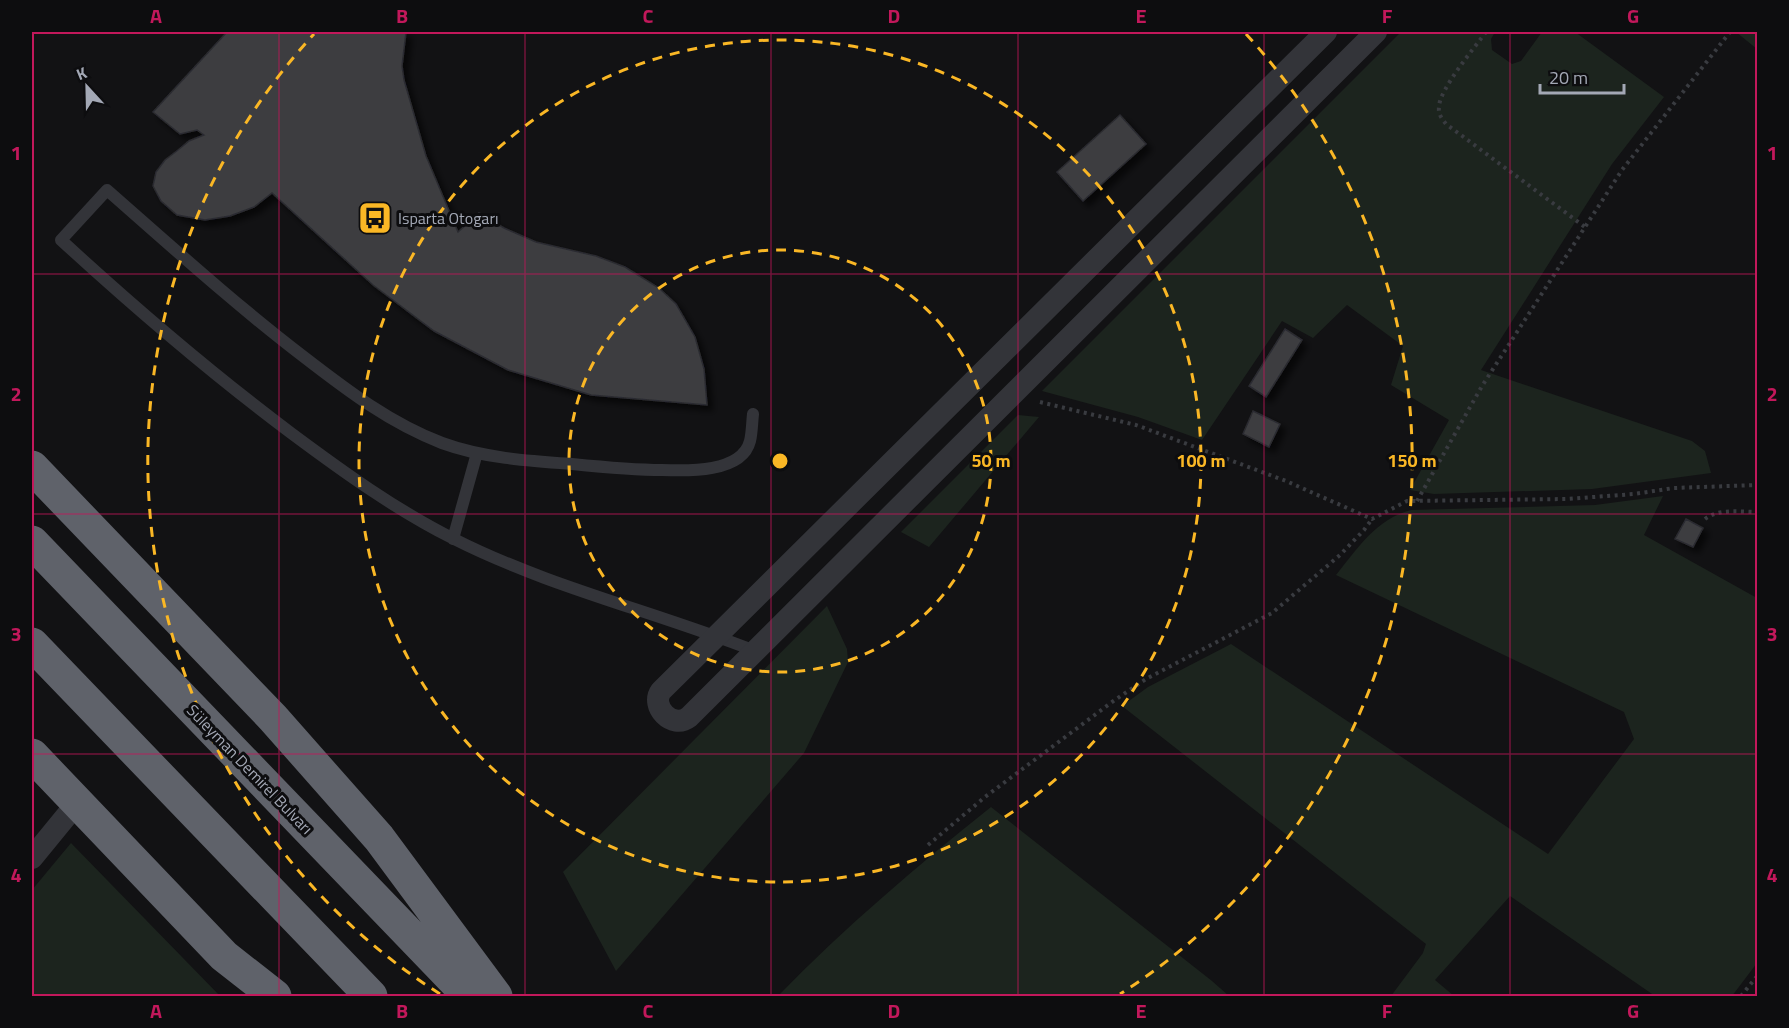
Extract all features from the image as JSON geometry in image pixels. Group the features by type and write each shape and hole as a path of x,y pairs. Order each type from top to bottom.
{"highway":[{"path":"32,467 273,718 372,829 496,996"},
{"name":"Süleyman Demirel Bulvarı","path":"32,542 469,996"},
{"path":"32,644 371,996"},
{"path":"32,755 224,956 275,996"}],"street":[{"path":"1326,32 657,696 657,703 661,710 675,722 682,722 689,717 1376,32"},
{"path":"32,858 77,803"}],"lane":[{"path":"753,414 750,442 746,452 726,465 714,468 638,470 537,462 477,453 410,430 360,400 233,300 107,190 61,240 171,339 260,410 348,476 453,539 528,573 717,636 755,651"},
{"path":"453,539 477,453"}],"path":[{"path":"1486,32 1442,93 1438,106 1440,116 1446,124 1585,227"},
{"path":"1417,501 1482,386 1623,170 1730,32"},
{"path":"1016,391 1049,405 1136,425 1205,449 1286,481 1371,519"},
{"path":"928,845 985,797 1146,679 1272,613 1340,555 1364,530 1371,519 1407,501 1567,499 1634,494 1674,488 1758,485"},
{"path":"1705,519 1720,512 1758,512"},
{"path":"1741,996 1758,975"}],"shaded area":[{"path":"1401,32 1495,32 1491,39 1492,50 1512,64 1521,61 1542,32 1575,32 1664,97 1612,164 1481,370 1692,441 1705,451 1711,473 1592,489 1434,494 1410,490 1449,420 1391,385 1403,346 1347,305 1313,338 1282,321 1202,440 1138,417 1042,391"},
{"path":"1736,32 1757,32 1757,49"},
{"path":"1018,415 1039,417 929,547 901,532"},
{"path":"1663,496 1644,535 1757,598 1757,963 1732,996 1655,996 1510,896 1435,980 1454,996 1391,996 1423,953 1426,944 1122,706 1148,687 1231,644 1548,854 1634,739 1624,712 1336,575 1378,527 1399,514 1411,510 1595,505"},
{"path":"827,606 847,649 848,662 804,753 616,971 563,872"},
{"path":"991,807 1229,996 778,996 882,898"},
{"path":"71,843 220,996 32,996 32,890"}],"building":[{"name":"Isparta Otogarı","path":"227,32 406,32 402,66 404,80 426,156 458,232 479,213 504,228 536,242 596,256 625,267 659,288 676,304 695,337 704,369 707,405 591,395 508,370 434,331 373,285 272,193 254,207 230,216 205,220 177,215 161,201 153,186 156,172 165,160 189,141 204,135 197,130 180,134 153,112"},
{"path":"1120,115 1146,144 1083,201 1057,172"},
{"path":"1285,329 1302,340 1266,397 1249,386"},
{"path":"1253,411 1280,424 1269,447 1243,434"},
{"path":"1686,519 1703,528 1693,547 1675,539"}],"place":[{"name":"Isparta Otogarı","path":"375,218"}]}
